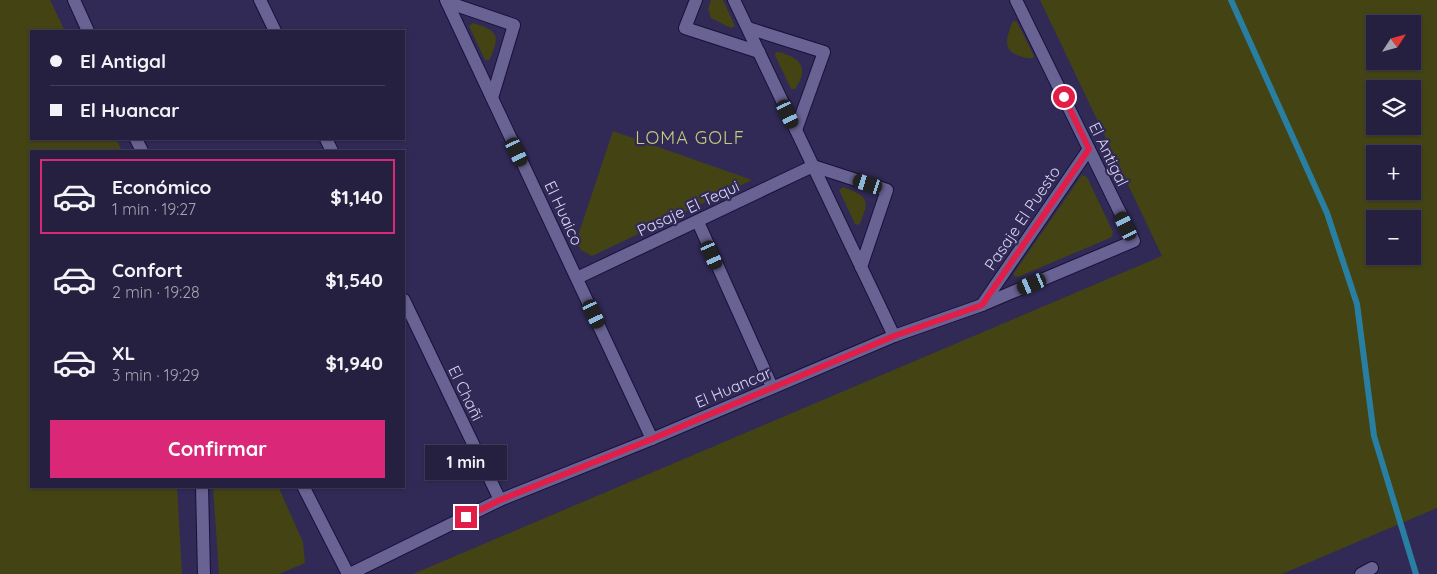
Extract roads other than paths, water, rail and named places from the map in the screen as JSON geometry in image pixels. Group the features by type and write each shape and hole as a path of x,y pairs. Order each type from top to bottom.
{"street":[{"path":"74,0 88,30"},
{"path":"260,0 274,30"},
{"path":"696,0 685,28 759,52"},
{"path":"734,0 894,336"},
{"name":"El Antigal","path":"1016,0 1134,241"},
{"path":"446,1 514,25 492,98"},
{"name":"El Huaico","path":"446,1 652,439"},
{"path":"748,28 824,52 796,130"},
{"name":"Pasaje El Puesto","path":"982,305 1089,149"},
{"path":"813,166 887,190 861,267"},
{"name":"Pasaje El Tequi","path":"577,278 813,166"},
{"path":"698,222 772,387"},
{"name":"El Huancar","path":"349,574 500,500 652,439 894,336 982,305 1134,241"},
{"name":"El Chañi","path":"405,302 500,500"},
{"path":"202,488 204,574"},
{"path":"304,488 349,574"}],"waterway":[{"path":"1231,0 1327,213 1357,304 1374,436 1416,574"}],"district":[{"name":"LOMA GOLF","path":"690,137"}]}
